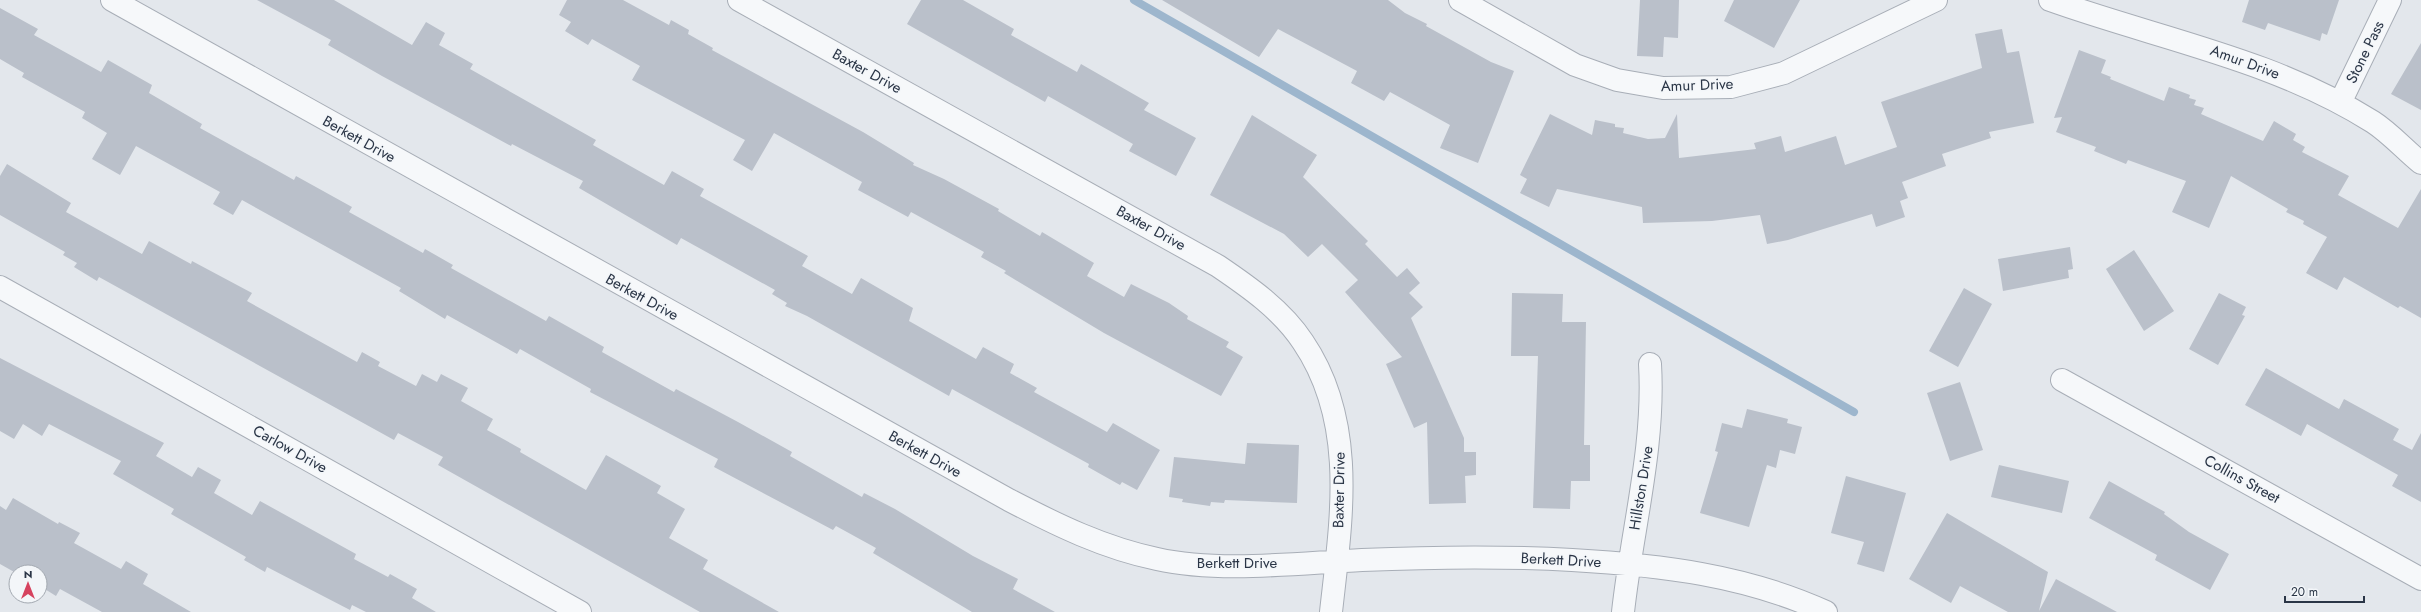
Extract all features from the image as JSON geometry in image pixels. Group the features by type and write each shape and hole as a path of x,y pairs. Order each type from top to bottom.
{"street":[{"name":"Berkett Drive","path":"112,0 820,396 1068,531 1117,549 1158,560 1242,565 1435,557 1514,557 1629,564 1724,577 1769,589 1826,612"},
{"name":"Baxter Drive","path":"740,0 1218,266 1249,287 1279,313 1303,341 1322,376 1335,415 1342,462 1342,501 1331,612"},
{"name":"Amur Drive","path":"1460,0 1575,65 1616,80 1663,88 1731,86 1784,73 1926,2"},
{"name":"Amur Drive","path":"2050,0 2226,54 2287,78 2340,103 2374,123 2421,163"},
{"name":"Stone Pass","path":"2340,103 2390,0"},
{"name":"Carlow Drive","path":"0,287 580,612"},
{"name":"Hillston Drive","path":"1623,612 1629,564 1650,435 1652,399 1650,364"},
{"name":"Collins Street","path":"2062,380 2421,579"}],"building":[{"path":"257,0 334,0 412,45 426,22 445,33 439,45 473,64 470,69 596,140 593,145 664,185 672,171 704,189 700,196 808,256 802,266 852,294 861,278 913,308 909,321 976,359 983,347 1014,364 1010,373 1037,388 1034,392 1107,432 1113,423 1160,450 1137,490 1122,482 1120,485 1088,467 1089,464 952,389 949,396 807,316 785,306 787,303 772,294 775,290 681,238 677,245 579,188 583,181 512,144 511,146 382,76 328,45 331,40"},
{"path":"567,0 623,0 669,25 671,20 689,30 688,34 713,48 712,50 863,132 914,163 913,165 944,179 999,209 998,211 1040,236 1042,232 1094,263 1087,276 1124,297 1131,284 1169,303 1188,316 1187,319 1229,342 1226,347 1243,357 1221,396 1104,333 1004,273 1006,271 981,257 984,252 911,212 908,217 858,190 862,182 774,133 752,171 733,160 745,140 632,80 640,66 592,39 588,45 565,31 571,22 559,15"},
{"path":"921,0 963,0 1014,29 1011,35 1077,72 1081,64 1149,103 1144,110 1196,138 1176,176 1129,151 1133,144 1048,96 1045,102 907,24"},
{"path":"1162,0 1388,0 1405,13 1427,24 1426,26 1491,62 1514,71 1478,163 1440,148 1450,125 1390,92 1384,101 1351,83 1357,71 1278,29 1259,57"},
{"path":"1640,0 1679,0 1678,38 1664,37 1663,57 1637,56"},
{"path":"1734,0 1800,0 1774,48 1724,21"},
{"path":"2249,0 2339,0 2327,35 2322,33 2320,41 2268,23 2265,30 2242,22"},
{"path":"0,8 38,29 34,35 101,72 108,60 152,85 149,93 202,124 200,128 294,180 296,176 352,207 349,212 423,253 425,249 453,265 451,268 546,321 549,316 604,347 602,352 674,392 676,389 738,422 792,452 790,456 862,497 864,493 895,509 973,556 1018,579 1013,589 1055,612 972,612 873,553 876,548 836,526 833,530 714,467 718,459 590,392 591,389 520,349 517,354 447,315 445,319 399,291 401,288 242,200 233,215 213,204 220,192 136,146 120,175 92,159 107,133 82,118 85,112 22,77 24,73 0,59"},
{"path":"2002,29 2007,53 2019,51 2034,123 1989,132 1991,138 1942,154 1946,166 1902,182 1908,198 1900,201 1905,217 1876,227 1872,214 1788,240 1767,244 1760,215 1712,221 1643,223 1642,207 1557,189 1549,207 1520,193 1527,179 1520,175 1550,114 1592,135 1595,120 1615,124 1615,127 1624,128 1623,133 1648,139 1665,138 1677,114 1679,158 1756,149 1754,143 1781,136 1785,152 1836,136 1845,165 1897,147 1881,102 1982,68 1975,34"},
{"path":"2421,43 2421,110 2391,94"},
{"path":"2079,50 2106,60 2101,73 2111,77 2110,79 2164,101 2169,87 2190,95 2189,98 2196,100 2194,105 2204,108 2201,114 2263,141 2274,121 2296,134 2293,140 2305,147 2302,152 2349,176 2338,195 2398,228 2421,189 2421,318 2400,306 2398,308 2344,277 2337,290 2306,273 2327,237 2303,224 2304,221 2286,212 2288,209 2231,176 2209,228 2172,212 2186,181 2128,160 2126,164 2094,151 2096,147 2056,132 2062,117 2054,118"},
{"path":"1252,115 1317,155 1303,177 1368,241 1365,244 1397,277 1407,268 1420,283 1409,293 1423,307 1411,318 1464,438 1464,452 1476,452 1476,475 1465,476 1466,503 1429,504 1427,422 1414,428 1386,364 1402,357 1345,292 1358,280 1322,244 1308,257 1284,234 1210,195"},
{"path":"7,164 71,203 66,212 142,254 149,241 191,264 192,261 252,293 247,301 357,362 362,352 380,362 378,366 416,386 422,374 437,382 441,374 468,388 461,401 493,419 487,430 521,449 520,452 586,490 606,455 661,486 657,493 685,509 669,538 708,560 703,569 779,612 700,612 438,465 443,457 398,433 394,440 99,277 97,281 74,267 77,263 63,255 65,252 0,215 0,176"},
{"path":"2070,247 2073,269 2068,270 2069,278 2003,291 1998,259"},
{"path":"2134,250 2174,311 2144,331 2106,269"},
{"path":"1964,288 1992,304 1958,367 1929,351"},
{"path":"1512,293 1563,294 1562,322 1586,322 1584,445 1590,445 1590,481 1571,481 1570,509 1533,508 1538,356 1511,356"},
{"path":"2219,293 2246,307 2242,315 2245,316 2218,365 2189,349"},
{"path":"0,358 164,443 156,456 192,477 198,467 221,480 214,493 252,515 260,501 356,554 354,559 388,577 390,574 417,589 412,598 436,612 366,612 352,605 350,610 267,567 265,572 244,560 246,557 171,514 174,509 113,474 121,461 49,424 42,436 23,424 14,439 0,431"},
{"path":"2266,368 2339,409 2344,399 2399,429 2393,440 2412,450 2421,433 2421,502 2392,486 2398,475 2307,424 2301,436 2245,405"},
{"path":"1960,382 1983,450 1950,461 1927,393"},
{"path":"1747,409 1788,419 1787,423 1802,427 1795,454 1780,450 1776,468 1767,465 1749,527 1700,513 1718,452 1715,451 1722,423 1742,428"},
{"path":"1247,443 1299,445 1297,503 1225,500 1224,503 1211,502 1210,506 1182,502 1183,499 1169,497 1174,457 1245,464"},
{"path":"1999,465 2069,481 2062,513 1991,497"},
{"path":"1846,476 1906,493 1884,572 1857,564 1864,542 1831,533"},
{"path":"2109,481 2165,512 2164,514 2189,532 2229,554 2210,590 2155,560 2157,555 2089,518"},
{"path":"13,498 58,524 59,522 80,533 74,543 121,569 126,561 148,574 143,584 191,612 102,612 60,589 56,596 48,591 48,564 8,564 8,568 0,564 0,506 6,510"},
{"path":"1947,513 2048,572 2039,611 2056,579 2117,612 2008,612 1960,586 1951,603 1909,579"}],"waterway":[{"path":"1134,0 1854,412"}]}
